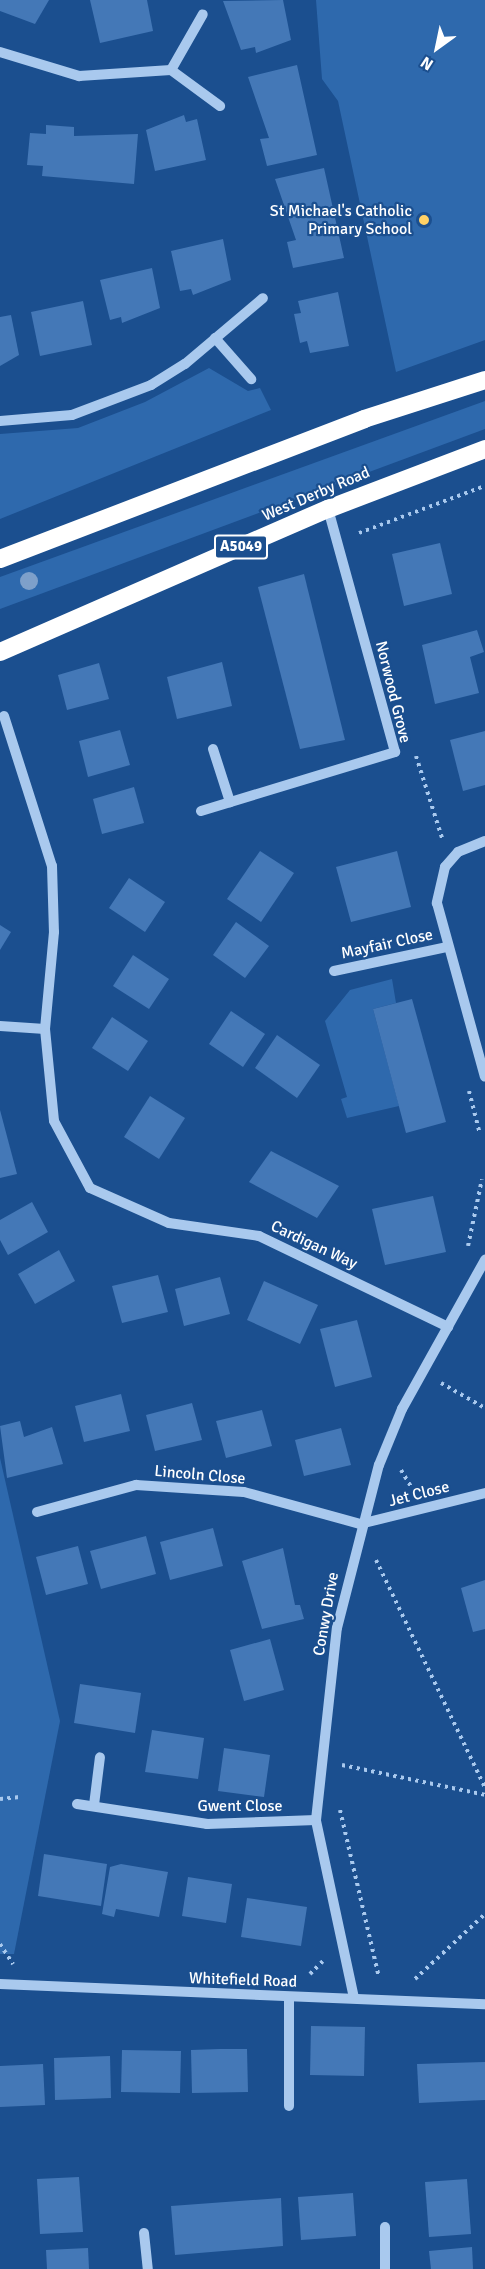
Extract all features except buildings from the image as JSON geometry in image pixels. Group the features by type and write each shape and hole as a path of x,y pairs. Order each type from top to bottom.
{"highway":[{"path":"0,559 364,418 485,380"},
{"name":"West Derby Road","path":"0,652 328,509 485,449"}],"street":[{"path":"171,70 203,14"},
{"path":"0,52 79,76 171,70 220,106"},
{"path":"0,421 33,422 113,402 177,370 262,298"},
{"path":"215,338 251,379"},
{"name":"Norwood Grove","path":"201,811 395,752 328,509"},
{"name":"Cardigan Way","path":"4,716 52,866 54,932 45,1029 54,1121 90,1188 169,1223 259,1236 448,1327"},
{"path":"213,749 230,802"},
{"path":"485,841 458,852 445,867 437,903 447,947 485,1077"},
{"name":"Mayfair Close","path":"334,971 447,947"},
{"path":"0,1026 45,1029"},
{"name":"Conwy Drive","path":"354,1998 316,1820 337,1628 360,1524 402,1409 485,1260"},
{"name":"Lincoln Close","path":"37,1512 136,1485 243,1492 360,1524"},
{"name":"Jet Close","path":"360,1524 485,1493"},
{"path":"94,1806 100,1758"},
{"name":"Gwent Close","path":"77,1804 207,1824 316,1820"},
{"name":"Whitefield Road","path":"0,1984 485,2004"},
{"path":"289,1997 289,2106"},
{"path":"385,2227 385,2269"},
{"path":"144,2233 148,2269"}],"path":[{"path":"358,532 485,486"},
{"path":"413,746 442,838"},
{"path":"464,1257 482,1179"},
{"path":"435,1393 446,1374"},
{"path":"441,1383 485,1408"},
{"path":"400,1464 405,1484 423,1491"},
{"path":"374,1556 485,1787"},
{"path":"339,1776 341,1755"},
{"path":"340,1764 485,1795"},
{"path":"0,1799 20,1797"},
{"path":"337,1798 380,1980 390,1981"},
{"path":"422,1983 412,1982 485,1914"},
{"path":"303,1976 317,1970 328,1951"},
{"path":"12,1963 24,1964"}],"shaded area":[{"name":"St Michael's Catholic Primary School","path":"316,0 485,0 485,340 396,372 338,101 322,79"},
{"path":"209,368 248,391 260,388 271,410 0,519 0,434 78,428 145,402"},
{"path":"485,401 485,429 0,609 0,577"},
{"path":"392,979 396,1003 373,1009 399,1106 347,1118 341,1099 347,1097 325,1021 350,990"},
{"path":"0,1458 60,1721 14,1954 0,1954"}],"place":[{"name":"St Michael's Catholic Primary School","path":"424,220"}]}
